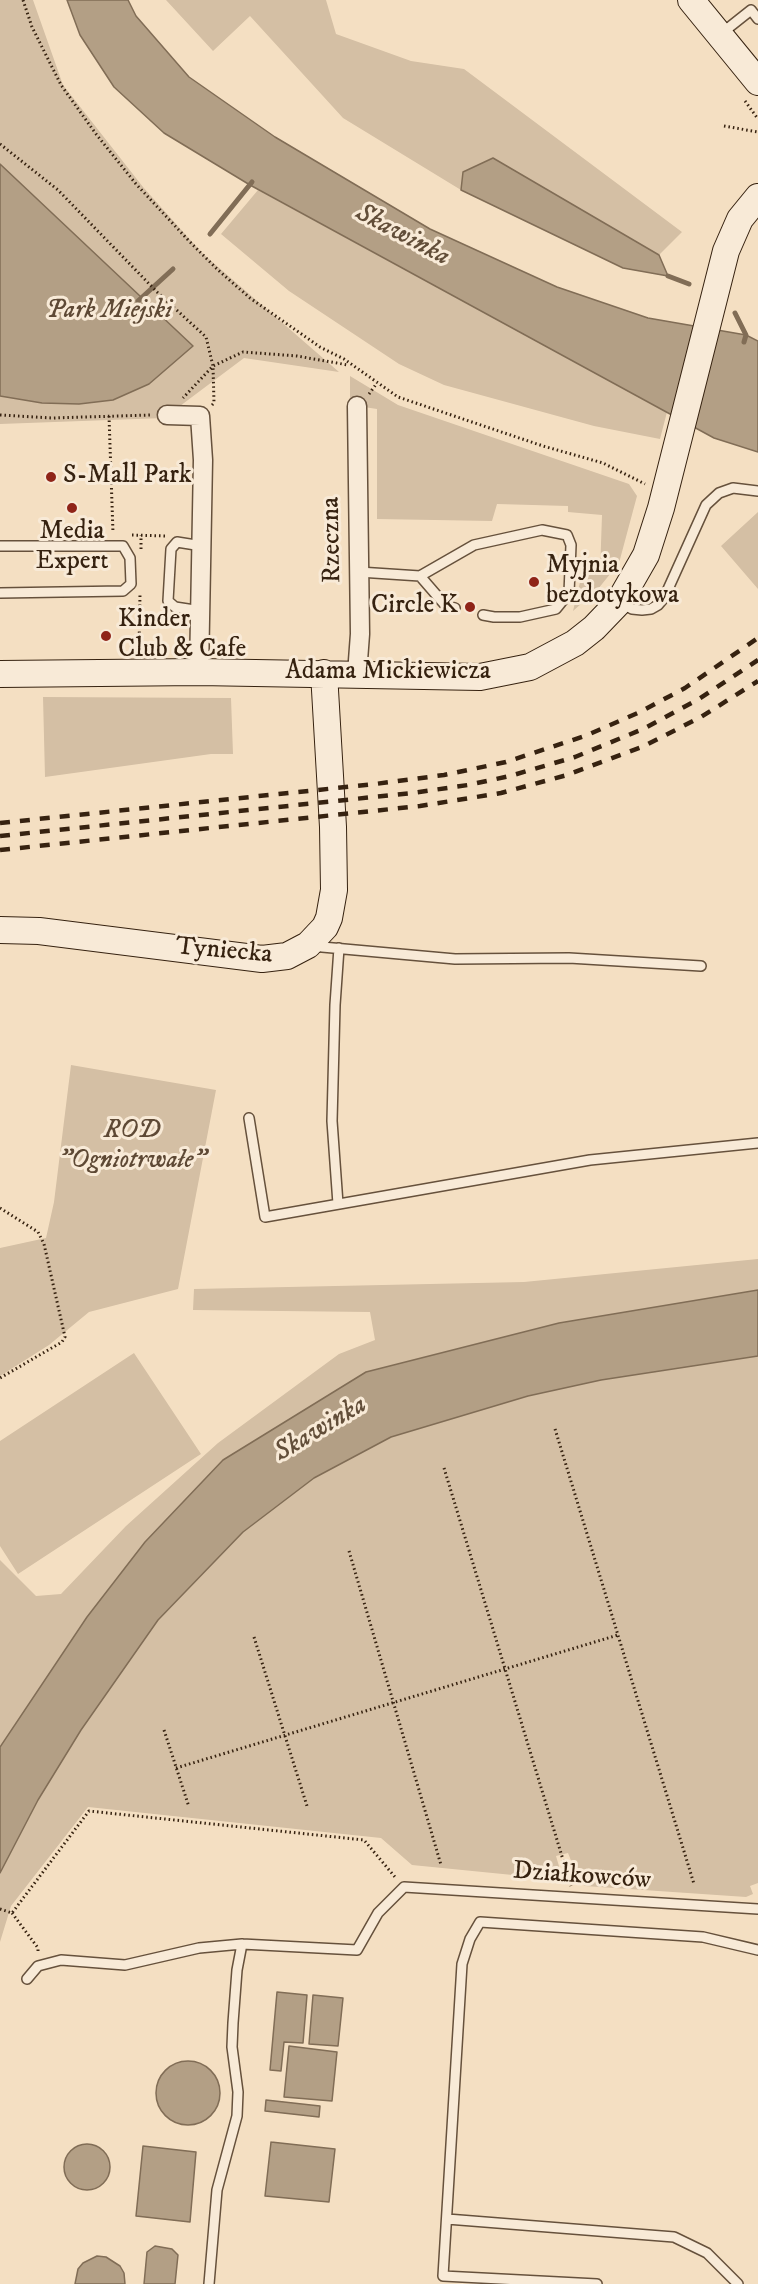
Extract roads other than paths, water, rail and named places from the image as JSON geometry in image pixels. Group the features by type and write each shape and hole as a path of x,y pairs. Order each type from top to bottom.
{"main road":[{"path":"691,0 756,82"},
{"name":"Adama Mickiewicza","path":"0,674 324,673 470,678 517,671 542,662 575,643 594,628 619,602 646,555 660,483 726,251 740,219 758,197"},
{"name":"Tyniecka","path":"0,930 39,931 262,959 287,956 308,945 325,927 334,890 332,801 324,673"}],"street":[{"name":"Rzeczna","path":"357,674 362,402"},
{"path":"167,415 200,416 203,460 199,672"}],"lane":[{"path":"720,34 751,10 758,19"},
{"path":"619,602 632,609 642,610 658,605 706,505 719,492 733,488 758,490"},
{"path":"360,572 420,576 474,545 542,530 567,535 571,545 569,593 556,609 520,617 483,615"},
{"path":"201,611 175,607 168,601 171,549 177,542 202,546"},
{"path":"0,546 123,546 130,558 131,584 123,591 0,593"},
{"path":"420,576 446,606 455,608"},
{"path":"308,945 455,958 568,958 701,966"},
{"path":"338,1204 332,1121 339,948"},
{"path":"249,1118 265,1217 590,1160 758,1143"},
{"name":"Działkowców","path":"242,1944 357,1950 378,1913 404,1887 758,1909"},
{"path":"597,2284 443,2276 462,1964 470,1939 480,1922 703,1936 758,1950"},
{"path":"27,1979 38,1966 61,1960 125,1965 143,1963 160,1956 199,1948 242,1944 232,2023 232,2047 238,2092 237,2116 218,2190 210,2284"},
{"path":"447,2219 674,2237 707,2253 738,2284"}],"water":[{"name":"Skawinka","path":"67,0 128,0 136,16 189,77 275,137 430,229 557,287 648,318 746,335 758,341 758,452 714,438 250,185 164,133 114,87 80,35"},
{"path":"493,158 659,255 668,276 623,268 461,190 463,172"},
{"path":"0,164 193,346 149,384 113,400 79,404 42,403 0,396"},
{"name":"Skawinka","path":"758,1290 758,1356 601,1380 528,1396 391,1437 314,1478 243,1532 158,1620 81,1730 38,1800 0,1873 0,1747 87,1617 145,1542 223,1460 366,1372 559,1323"},
{"path":"277,1992 307,1995 303,2043 284,2042 281,2071 270,2070"},
{"path":"313,1995 343,1998 338,2046 309,2044"},
{"path":"289,2046 337,2052 332,2101 284,2097"},
{"path":"188,2061 206,2067 214,2075 220,2093 214,2111 206,2119 188,2125 170,2119 162,2111 156,2093 162,2075 170,2067"},
{"path":"266,2100 320,2106 319,2117 265,2111"},
{"path":"271,2142 335,2149 329,2202 265,2196"},
{"path":"87,2144 103,2151 110,2167 103,2183 87,2190 71,2183 64,2167 71,2151"},
{"path":"143,2146 196,2152 190,2222 136,2216"},
{"path":"155,2246 172,2249 178,2255 175,2284 144,2284 147,2252"},
{"path":"97,2256 106,2257 120,2266 124,2273 125,2284 75,2284 78,2269 83,2263"}],"waterway":[{"path":"210,234 252,182"},
{"path":"138,301 173,269"},
{"path":"668,276 689,284"},
{"path":"735,313 746,335 744,342"}],"railway":[{"path":"0,823 375,784 444,775 506,762 585,736 640,712 685,688 758,638"},
{"path":"0,836 412,793 510,776 575,757 643,729 699,699 758,660"},
{"path":"0,850 420,806 501,793 567,775 642,747 701,717 758,681"}],"place":[{"name":"S-Mall Park","path":"51,477"},
{"name":"Media Expert","path":"72,508"},
{"name":"Myjnia bezdotykowa","path":"534,582"},
{"name":"Circle K","path":"470,607"},
{"name":"Kinder Club & Cafe","path":"106,636"}],"park label":[{"name":"Park Miejski","path":"109,312"},
{"name":"ROD \"Ogniotrwałe\"","path":"132,1147"}]}
